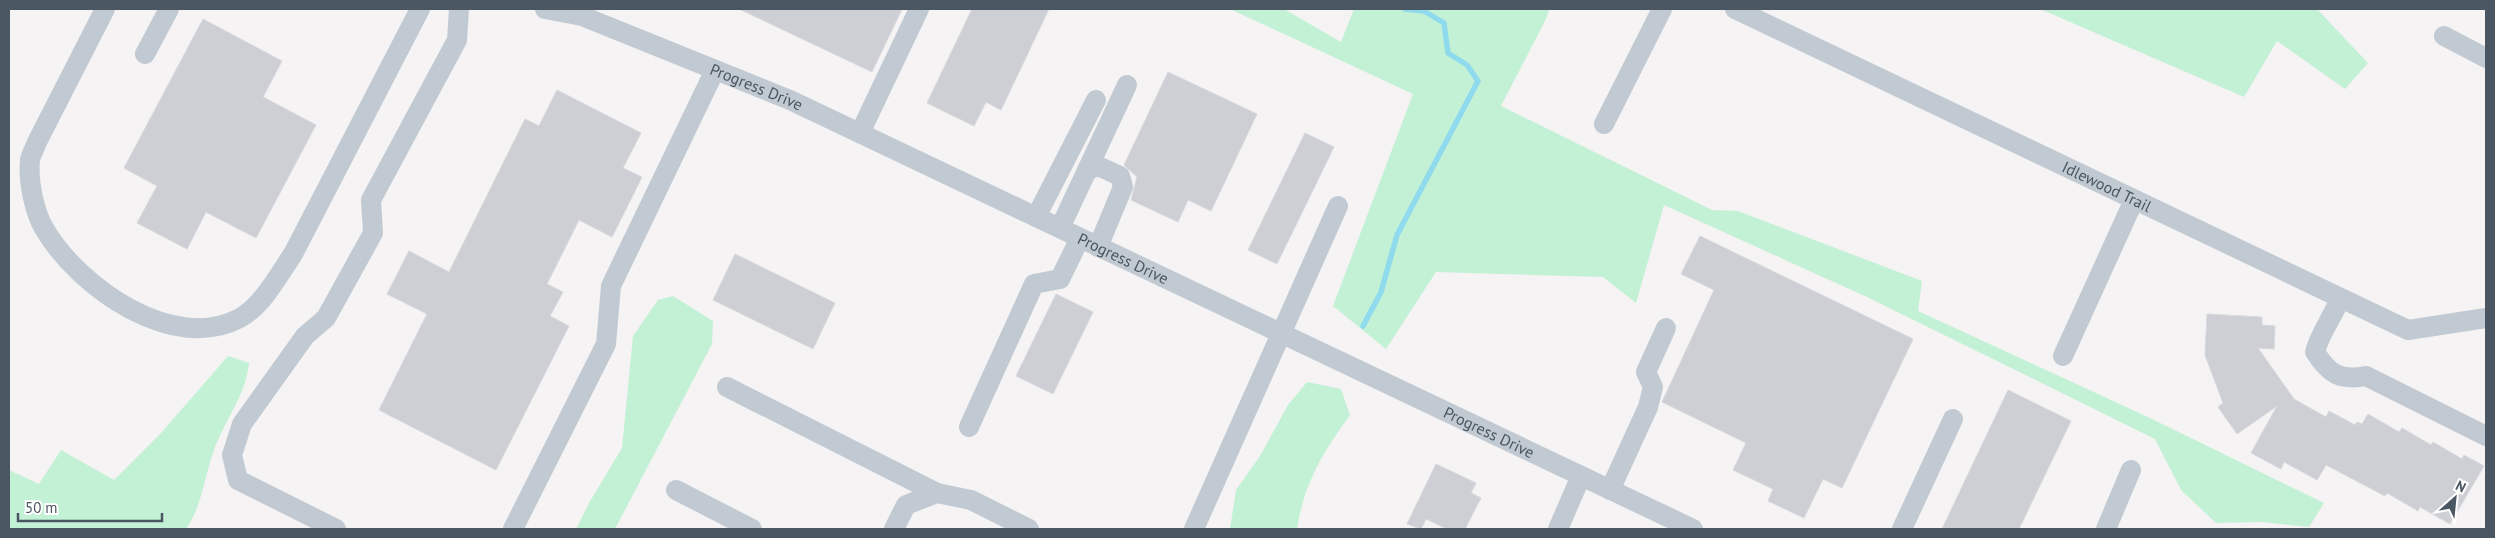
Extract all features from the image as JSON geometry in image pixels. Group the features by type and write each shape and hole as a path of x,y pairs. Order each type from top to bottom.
{"street":[{"path":"105,9 37,142 30,160 36,210 44,229 62,256 95,286 133,311 163,324 189,327 219,326 240,318 255,306 293,254 420,9"},
{"path":"146,54 170,9"},
{"path":"336,529 238,480 232,455 242,424 305,336 326,318 373,233 371,200 457,40 459,9"},
{"name":"Progress Drive","path":"545,9 582,16 790,100 1693,529"},
{"path":"860,133 919,9"},
{"path":"1604,124 1662,9"},
{"name":"Idlewood Trail","path":"1735,9 2408,330 2486,318"},
{"path":"2444,36 2486,58"},
{"path":"513,529 606,344 610,286 715,70"},
{"path":"1060,228 1127,85"},
{"path":"1036,217 1096,100"},
{"path":"1088,170 1098,166 1120,176 1123,187 1098,247"},
{"path":"2063,356 2134,200"},
{"path":"1194,529 1338,206"},
{"path":"969,427 1034,284 1060,279 1080,238"},
{"path":"2340,299 2332,318 2319,336 2315,352 2326,369 2350,379 2366,376 2486,436"},
{"path":"1610,490 1648,406 1652,387 1646,372 1666,328"},
{"path":"727,388 937,492 971,500 1029,529"},
{"path":"1902,529 1953,419"},
{"path":"2106,529 2131,470"},
{"path":"1558,529 1581,476"},
{"path":"676,490 752,529"},
{"path":"894,529 906,505 937,492"}],"green space":[{"path":"1230,9 1284,9 1341,42 1354,9 1549,9 1547,17 1501,106 1712,210 1738,211 1922,281 1918,311 2152,419 2324,503 2309,527 2261,522 2216,523 2181,490 2155,439 1867,297 1664,205 1636,303 1603,277 1436,272 1386,349 1333,306 1413,94"},
{"path":"2040,9 2317,9 2368,63 2345,89 2277,41 2244,97"},
{"path":"673,296 713,321 712,344 615,529 576,529 589,503 622,448 633,336 658,300"},
{"path":"228,356 249,363 247,375 244,387 217,442 196,511 186,529 9,529 9,470 39,484 61,450 114,480 161,433"},
{"path":"1307,382 1341,389 1350,415 1331,442 1316,469 1304,497 1297,529 1230,529 1236,490 1260,456 1288,405"}],"building":[{"path":"739,9 902,9 872,72"},
{"path":"972,9 1049,9 1001,110 986,102 974,126 927,103"},
{"path":"203,19 282,61 263,97 316,125 256,238 206,212 187,249 137,223 157,186 124,168"},
{"path":"1168,72 1257,114 1211,211 1188,200 1178,222 1131,200 1137,177 1124,165"},
{"path":"557,90 641,133 623,168 642,177 612,237 579,220 547,284 563,292 550,316 569,326 496,470 379,410 427,314 387,294 409,251 449,272 525,119 539,126"},
{"path":"1305,133 1334,147 1277,264 1248,250"},
{"path":"1700,236 1913,339 1842,488 1823,479 1804,518 1768,501 1773,489 1733,470 1746,443 1662,402 1714,290 1681,274"},
{"path":"735,254 835,303 813,349 713,300"},
{"path":"1056,294 1093,312 1053,394 1016,376"},
{"path":"2207,314 2262,317 2262,325 2275,326 2274,349 2258,348 2294,399 2326,417 2329,411 2355,425 2357,422 2362,424 2368,414 2399,432 2402,428 2431,445 2433,442 2462,459 2464,455 2484,466 2450,524 2420,507 2418,511 2387,493 2385,496 2326,465 2317,480 2284,462 2281,469 2251,453 2277,406 2237,434 2218,407 2223,403 2205,355"},
{"path":"2008,390 2071,421 2019,529 1942,529"},
{"path":"1436,464 1476,483 1471,493 1481,498 1465,529 1447,529 1426,519 1421,529 1407,524"}],"waterway":[{"path":"1363,326 1381,292 1397,235 1478,81 1467,65 1448,53 1444,23 1424,11 1405,9"}]}
